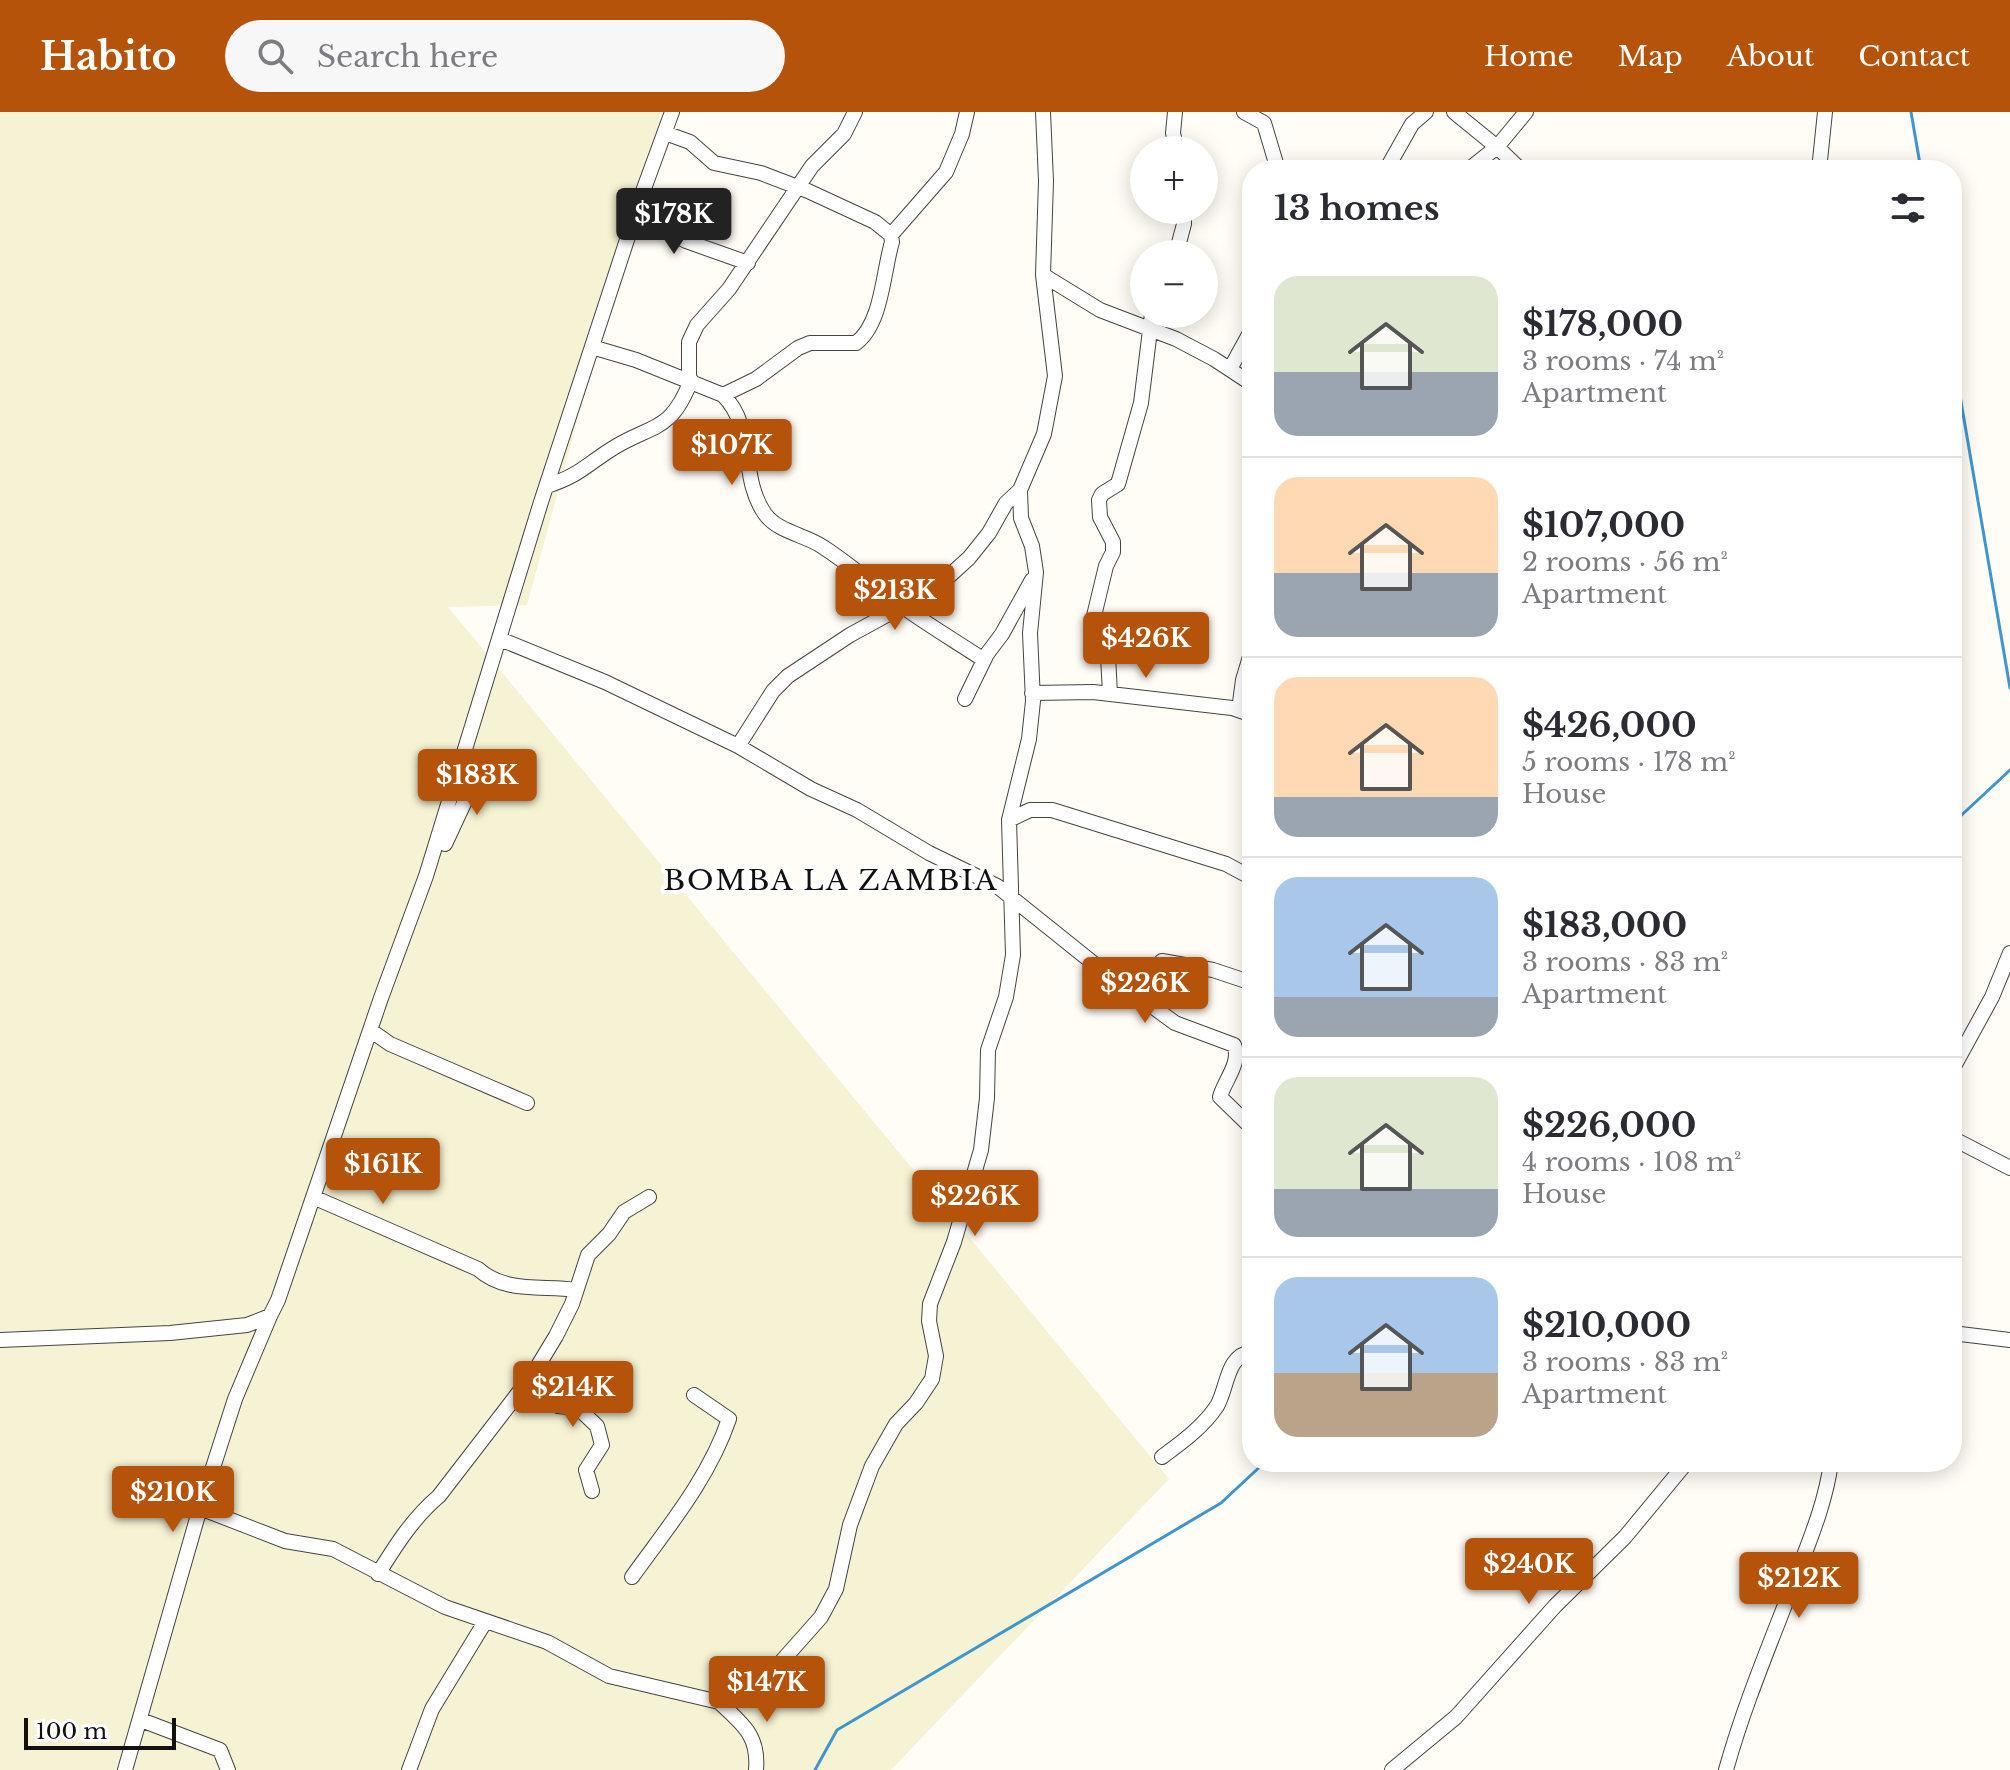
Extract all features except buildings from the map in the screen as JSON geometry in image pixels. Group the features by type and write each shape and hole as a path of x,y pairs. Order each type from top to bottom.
{"street":[{"path":"125,1770 200,1508 235,1399 278,1300 430,863 547,486 642,194 672,112"},
{"path":"547,486 571,478 608,451 664,423 682,403 690,380 689,342 697,325 748,263 795,188 844,134 855,112"},
{"path":"891,235 946,172 962,134 967,112"},
{"path":"738,746 773,691 788,676 850,635 936,588 969,558 989,533 1006,503 1020,490 1044,434 1055,376 1043,275 1046,181 1043,112"},
{"path":"1174,136 1175,112"},
{"path":"1244,112 1268,118 1276,160"},
{"path":"1392,160 1412,124 1426,112"},
{"path":"1454,112 1511,160"},
{"path":"1481,160 1497,147 1526,112"},
{"path":"1820,160 1825,112"},
{"path":"665,133 690,142 714,163 761,173 845,207 875,222 891,235 875,314 868,331 860,340 856,343 810,343 798,348 756,379 723,395"},
{"path":"642,194 673,234 748,263"},
{"path":"1043,275 1100,310 1130,317"},
{"path":"1110,694 1108,656 1093,620 1106,566 1113,552 1113,542 1098,509 1102,494 1118,484 1141,403 1150,328"},
{"path":"1160,328 1242,377"},
{"path":"592,347 636,360 723,395 738,416 746,444 748,478 766,516 819,544 902,606 984,660"},
{"path":"1230,369 1242,347"},
{"path":"200,1508 285,1541 333,1549 445,1607 547,1642 609,1676 719,1702 727,1702 755,1687 821,1617 836,1589 850,1525 872,1466 896,1424 916,1403 932,1379 936,1356 929,1312 954,1242 981,1150 988,1050 1006,997 1013,955 1009,820 1029,739 1032,693 1030,633 1036,572 1032,546 1021,518 1020,490"},
{"path":"965,699 984,660 1036,572"},
{"path":"500,639 605,682 738,746 929,853 997,886 1012,901 1175,1023 1234,1045 1237,1052 1235,1062 1220,1097 1242,1118"},
{"path":"1032,693 1110,694 1242,711"},
{"path":"430,873 443,852 472,786 523,757"},
{"path":"1009,820 1030,810 1052,810 1165,843 1242,873"},
{"path":"1962,1052 1992,997 2010,953"},
{"path":"1140,997 1150,973 1162,961 1213,970 1242,980"},
{"path":"370,1030 390,1044 527,1103"},
{"path":"1962,1143 2010,1168"},
{"path":"313,1197 478,1269 488,1278 541,1290 550,1286 576,1290"},
{"path":"378,1574 401,1537 422,1510 439,1496 533,1374 556,1336 588,1255 609,1234 624,1212 649,1197"},
{"path":"0,1340 184,1332 247,1325 270,1316"},
{"path":"1962,1334 2010,1340"},
{"path":"1162,1457 1196,1432 1217,1405 1233,1362 1242,1355"},
{"path":"533,1374 549,1401 558,1406 578,1408 597,1426 602,1445 586,1470 592,1491"},
{"path":"632,1577 702,1479 723,1438 729,1419 694,1395"},
{"path":"1392,1770 1456,1717 1555,1606 1625,1537 1679,1472"},
{"path":"1726,1770 1737,1729 1807,1547 1830,1472"},
{"path":"409,1770 432,1709 485,1622"},
{"path":"719,1702 752,1736 757,1753 756,1770"},
{"path":"141,1720 220,1750 228,1770"}],"shaded area":[{"path":"0,112 662,112 527,605 448,607 1169,1479 891,1770 0,1770"}],"waterway":[{"path":"1911,112 1919,160"},
{"path":"1962,407 2010,688"},
{"path":"1962,815 2010,770"},
{"path":"815,1770 837,1730 1221,1503 1254,1472"}],"district":[{"name":"BOMBA LA ZAMBIA","path":"831,880"}]}
